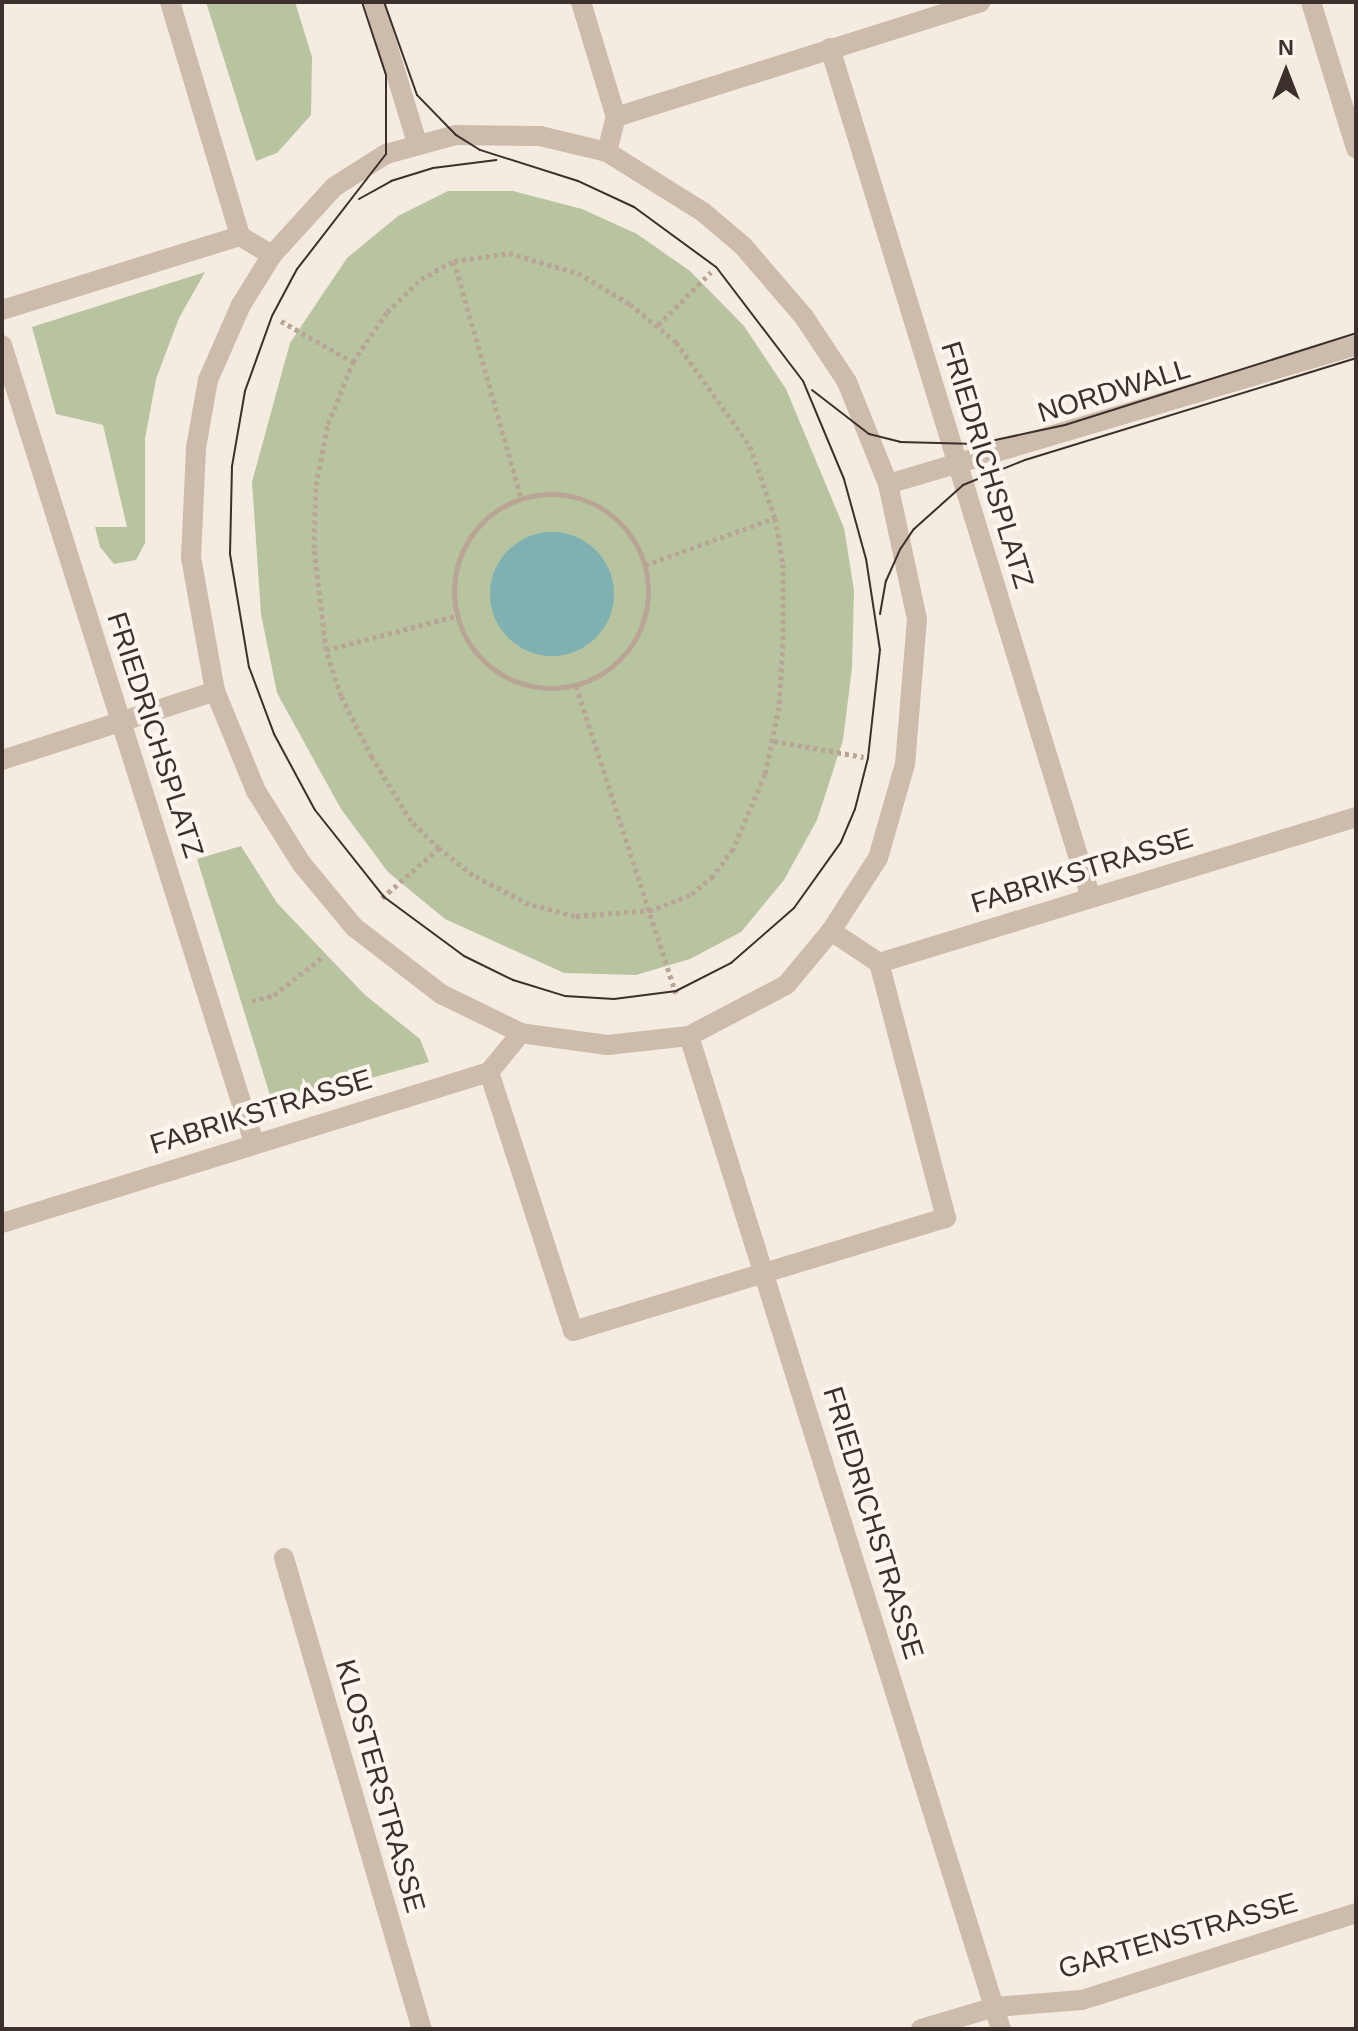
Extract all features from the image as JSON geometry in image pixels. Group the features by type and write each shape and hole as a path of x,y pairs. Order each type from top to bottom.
{"street":[{"path":"170,2 240,236 272,255"},
{"path":"374,2 417,143"},
{"path":"581,2 616,117 607,152"},
{"path":"616,117 980,2"},
{"path":"1311,2 1356,148"},
{"name":"FRIEDRICHSPLATZ","path":"830,48 1091,898"},
{"path":"456,135 540,136 607,152 703,212 743,246 804,317 847,382 888,484 917,619 905,764 878,858 831,931 786,985 689,1036 607,1045 521,1033 441,994 354,927 301,863 256,791 215,691 191,558 196,448 208,380 241,305 272,255 334,187 386,154 417,143 456,135"},
{"path":"2,310 240,236"},
{"name":"FRIEDRICHSPLATZ","path":"2,345 254,1143"},
{"name":"NORDWALL","path":"888,484 958,467 1356,345"},
{"path":"2,760 215,691"},
{"name":"FABRIKSTRASSE","path":"879,963 1356,817"},
{"path":"521,1033 489,1072 573,1331 946,1218 879,963 831,931"},
{"name":"FRIEDRICHSTRASSE","path":"689,1036 766,1273 1001,2029"},
{"name":"FABRIKSTRASSE","path":"2,1223 489,1072"},
{"name":"KLOSTERSTRASSE","path":"284,1558 422,2029"},
{"name":"GARTENSTRASSE","path":"921,2029 995,2007 1082,2000 1356,1913"}],"path":[{"path":"658,325 743,246"},
{"path":"509,253 578,273 658,325 714,389 750,446 775,518 783,564 783,644 774,741 733,849 690,895 652,910 575,916 529,904 473,875 439,848 411,821 372,757 341,696 326,650 314,548 316,485 328,424 353,362 387,312 421,279 454,261 509,253"},
{"path":"454,261 521,498"},
{"path":"241,305 272,316 353,362"},
{"path":"552,494 583,499 610,513 632,536 645,565 649,595 643,625 627,652 605,673 576,686 545,689 502,674 469,644 456,616 453,586 473,532 495,511 521,498 552,494"},
{"path":"645,565 775,518"},
{"path":"326,650 456,616"},
{"path":"576,686 652,910 689,1036"},
{"path":"774,741 905,764"}],"green space":[{"path":"206,2 295,2 312,57 311,115 277,153 256,161"},
{"path":"448,191 513,191 582,209 637,234 690,271 744,326 786,389 844,528 854,590 852,668 843,740 817,820 784,880 741,932 690,959 636,975 564,973 445,919 388,872 341,809 277,693 261,614 252,482 290,343 347,258 398,216"},
{"path":"205,272 179,318 156,379 145,439 145,543 136,560 114,564 100,547 95,527 127,527 103,425 56,414 32,327"},
{"path":"241,846 277,903 365,995 420,1039 429,1062 273,1105 197,859"}],"water":[{"path":"552,532 576,537 596,550 609,570 614,594 609,618 596,638 576,651 552,656 528,651 508,638 495,618 490,594 495,570 508,550 528,537"}],"tram line":[{"path":"362,2 386,75 386,154 297,269 272,316 245,391 232,466 230,554 249,667 274,734 315,810 384,897 464,956 513,980 565,996 614,999 676,991 731,963 794,908 841,842 855,809 868,758 880,650 866,559 844,479 803,381 716,267 634,207 578,181 480,150 456,135 417,95 384,2"},
{"path":"359,199 391,181 433,168 496,160"},
{"path":"812,390 869,434 900,442 977,444 1065,425 1356,333"},
{"path":"880,614 886,581 901,548 914,529 963,485 1025,460 1356,358"}]}
